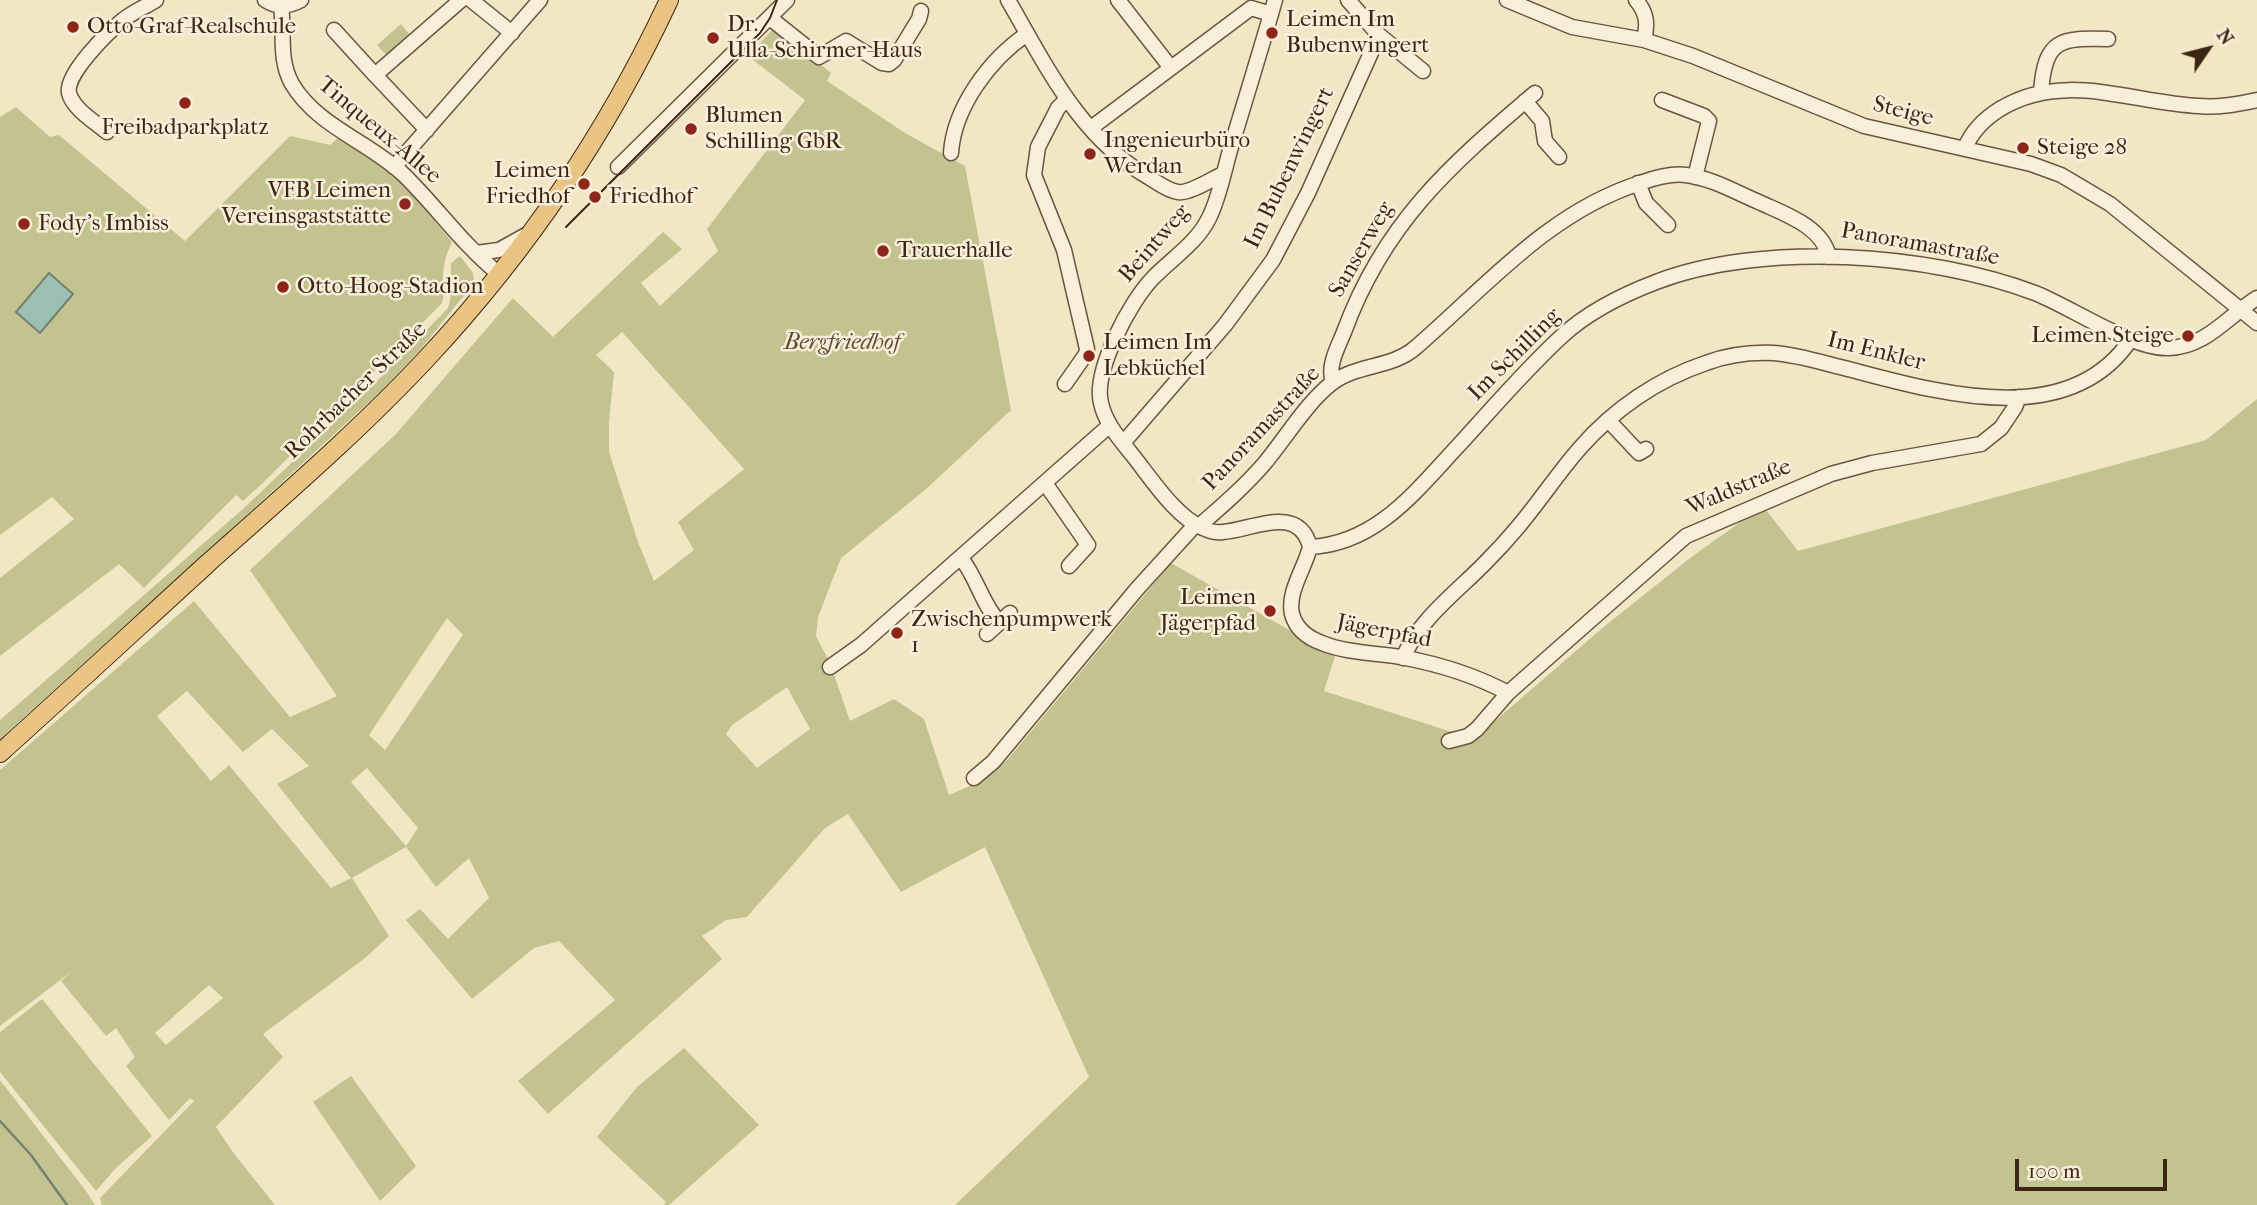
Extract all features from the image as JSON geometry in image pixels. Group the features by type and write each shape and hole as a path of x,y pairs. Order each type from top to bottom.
{"main road":[{"name":"Rohrbacher Straße","path":"0,752 371,414 426,359 531,233 580,160 624,87 669,0"}],"street":[{"path":"107,132 77,106 69,92 72,77 116,26 156,0"},
{"path":"265,0 281,6 301,0"},
{"path":"375,75 461,0"},
{"path":"471,0 512,33"},
{"path":"394,167 540,0"},
{"path":"618,167 787,0"},
{"path":"1008,0 1066,100 1120,159 1175,191 1188,191 1223,174"},
{"path":"1118,0 1171,68"},
{"path":"1348,0 1379,35 1423,71"},
{"name":"Steige","path":"1507,0 1572,27 1644,40 1693,56 1864,126 2031,164 2078,183 2110,204 2257,323"},
{"path":"1636,0 1647,19 1644,40"},
{"path":"1091,128 1171,68 1248,4 1273,7"},
{"name":"Tinqueux-Allee","path":"281,6 282,56 300,95 324,117 394,167 499,274"},
{"name":"Beintweg","path":"1197,525 1173,504 1123,443 1103,411 1099,394 1103,367 1123,322 1141,292 1204,227 1213,209 1273,7"},
{"path":"770,18 819,57 846,41 882,63 889,64 919,19 921,11"},
{"path":"334,30 427,130"},
{"path":"951,153 951,142 958,120 974,91 1009,47 1027,34"},
{"name":"Im Bubenwingert","path":"1123,443 1225,325 1273,260 1308,193 1379,35"},
{"path":"2041,92 2045,65 2057,46 2081,37 2108,39"},
{"path":"1965,148 1976,129 1996,111 2014,101 2041,92 2100,91 2197,107 2217,107 2257,100"},
{"name":"Sanserweg","path":"1333,382 1332,364 1365,282 1397,228 1448,171 1530,97 1542,121 1545,141 1559,157"},
{"path":"1065,384 1087,349 1064,250 1034,172 1038,147 1058,108 1066,100"},
{"path":"1662,100 1704,116 1709,121 1695,177"},
{"name":"Panoramastraße","path":"974,778 993,762 1126,602 1197,525 1250,480 1333,382 1356,370 1405,355 1538,237 1585,207 1638,183 1664,176 1686,175 1714,183 1810,229 1823,242 1829,257 1939,267 2004,282 2061,304 2155,348 2189,345 2200,341 2257,298"},
{"path":"1638,183 1646,203 1668,225"},
{"path":"476,253 499,250 531,233"},
{"name":"Im Schilling","path":"1310,547 1352,539 1381,522 1408,501 1548,351 1577,324 1604,306 1657,281 1692,271 1768,259 1829,257"},
{"name":"Im Enkler","path":"1404,658 1426,622 1500,548 1580,448 1608,420 1636,398 1681,373 1722,358 1764,353 1784,354 1941,391 2019,397 2058,391 2088,381 2113,362 2131,339"},
{"name":"Waldstraße","path":"1508,693 1686,536 1831,474 1872,463 1981,444 2001,428 2019,397"},
{"path":"1608,420 1640,454"},
{"path":"830,667 857,649 1110,425"},
{"path":"1045,483 1092,542 1069,566"},
{"path":"1197,525 1223,532 1280,521 1300,530 1310,547"},
{"name":"Jägerpfad","path":"1310,547 1292,599 1293,615 1299,629 1309,637 1330,646 1404,658 1461,672 1508,693"},
{"path":"961,558 991,613 1005,617 987,634"},
{"path":"1449,741 1468,736 1475,731 1508,693"}],"green space":[{"path":"401,24 410,35 387,56 377,45"},
{"name":"Bergfriedhof","path":"775,27 831,73 827,81 905,133 965,166 1011,410 925,490 841,558 818,617 816,636 830,663 850,721 894,699 924,719 949,795 984,780 1008,759 1171,563 1335,656 1324,691 1474,739 1606,625 1694,555 1763,506 1798,551 2206,440 2257,399 2257,1205 955,1205 1089,1077 985,847 901,892 848,814 825,828 747,917 726,920 702,936 722,959 548,1114 518,1081 615,1000 559,941 534,948 472,999 406,920 420,909 448,939 489,898 469,858 436,887 406,847 352,878 389,936 365,958 263,1034 283,1057 216,1127 275,1205 102,1205 100,1198 194,1101 190,1098 169,1120 126,1066 135,1057 116,1028 106,1036 61,981 72,971 0,1026 0,770 194,601 290,717 337,696 250,570 396,434 513,298 553,337 663,232 682,249 641,283 660,306 718,251 707,229 805,100 748,56","holes":["622,332 744,469 678,522 694,550 654,581 638,542 609,452 614,372 596,355","447,618 463,635 385,750 369,735","787,687 810,729 757,768 726,734 732,725","187,691 243,752 272,729 309,766 277,784 351,878 331,888 229,765 211,781 157,716","367,768 418,828 406,846 351,782","209,985 223,998 166,1045 155,1033"]},
{"path":"16,107 50,137 59,135 185,241 290,136 330,145 339,137 396,175 452,242 444,264 442,303 265,481 243,501 236,495 144,588 119,564 0,656 0,578 74,519 52,497 0,535 0,117"},
{"path":"460,256 473,273 474,283 420,350 381,391 0,739 0,720 243,509 368,390 448,308 451,263"},
{"path":"42,999 152,1136 116,1168 96,1191 0,1072 0,1032"},
{"path":"684,1048 759,1125 669,1205 664,1205 666,1202 597,1137 637,1087"},
{"path":"351,1076 416,1166 380,1201 313,1102"},
{"path":"0,1080 86,1191 95,1205 0,1205"}],"shaded area":[{"path":"49,273 73,294 40,333 16,312"}],"waterway":[{"path":"0,1121 31,1155 67,1205"}],"tram line":[{"path":"566,227 760,33 777,0"}],"place":[{"name":"Otto-Graf-Realschule","path":"73,27"},
{"name":"Leimen Im Bubenwingert","path":"1272,33"},
{"name":"Dr. Ulla-Schirmer-Haus","path":"713,38"},
{"name":"Freibadparkplatz","path":"185,103"},
{"name":"Blumen Schilling GbR","path":"691,129"},
{"name":"Steige 28","path":"2023,148"},
{"name":"Ingenieurbüro Werdan","path":"1090,154"},
{"name":"Leimen Friedhof","path":"584,184"},
{"name":"Friedhof","path":"595,197"},
{"name":"VFB Leimen Vereinsgaststätte","path":"405,204"},
{"name":"Fody's Imbiss","path":"24,224"},
{"name":"Trauerhalle","path":"883,251"},
{"name":"Otto-Hoog-Stadion","path":"283,287"},
{"name":"Leimen Steige","path":"2188,336"},
{"name":"Leimen Im Lebküchel","path":"1089,356"},
{"name":"Leimen Jägerpfad","path":"1270,611"},
{"name":"Zwischenpumpwerk 1","path":"897,633"}]}
